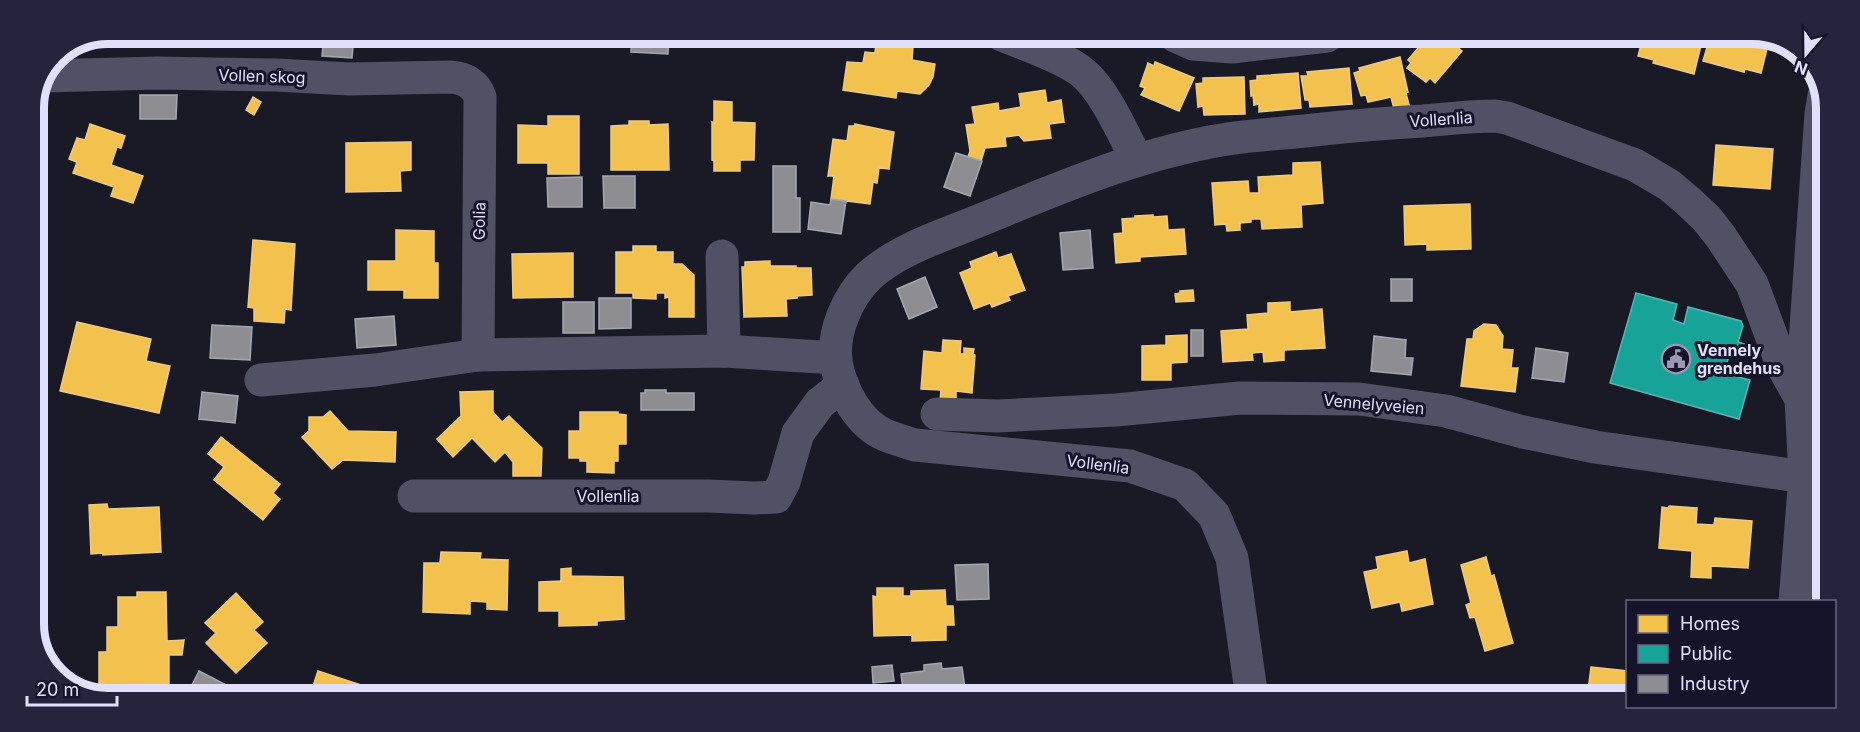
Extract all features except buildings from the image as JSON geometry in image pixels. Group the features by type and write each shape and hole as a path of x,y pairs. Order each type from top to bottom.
{"street":[{"path":"1193,44 1232,47 1253,44"},
{"path":"1060,47 1094,84 1137,159"},
{"name":"Vollen skog","path":"52,76 157,73 276,75 349,80 450,77 464,80 476,87"},
{"name":"Golia","path":"476,87 480,97 478,355"},
{"name":"Vollenlia","path":"1251,688 1232,558 1214,515 1185,485 1130,466 915,445 874,428 858,413 839,371 838,332 850,299 861,284 879,268 923,244 1099,172 1137,159 1212,141 1348,126 1495,116 1507,118 1635,165 1669,185 1688,201 1707,219 1721,237 1752,284 1783,367 1801,399"},
{"path":"1795,600 1805,477 1801,399 1816,209"},
{"path":"722,256 724,351"},
{"path":"261,380 375,370 478,355 724,351 839,371"},
{"name":"Vollenlia","path":"414,496 776,497 784,482 798,433 820,403 839,371"},
{"name":"Vennelyveien","path":"938,414 998,416 1116,410 1240,398 1359,399 1446,411 1523,432 1595,447 1805,477"}],"place":[{"name":"Vennely grendehus","path":"1676,359"}]}
